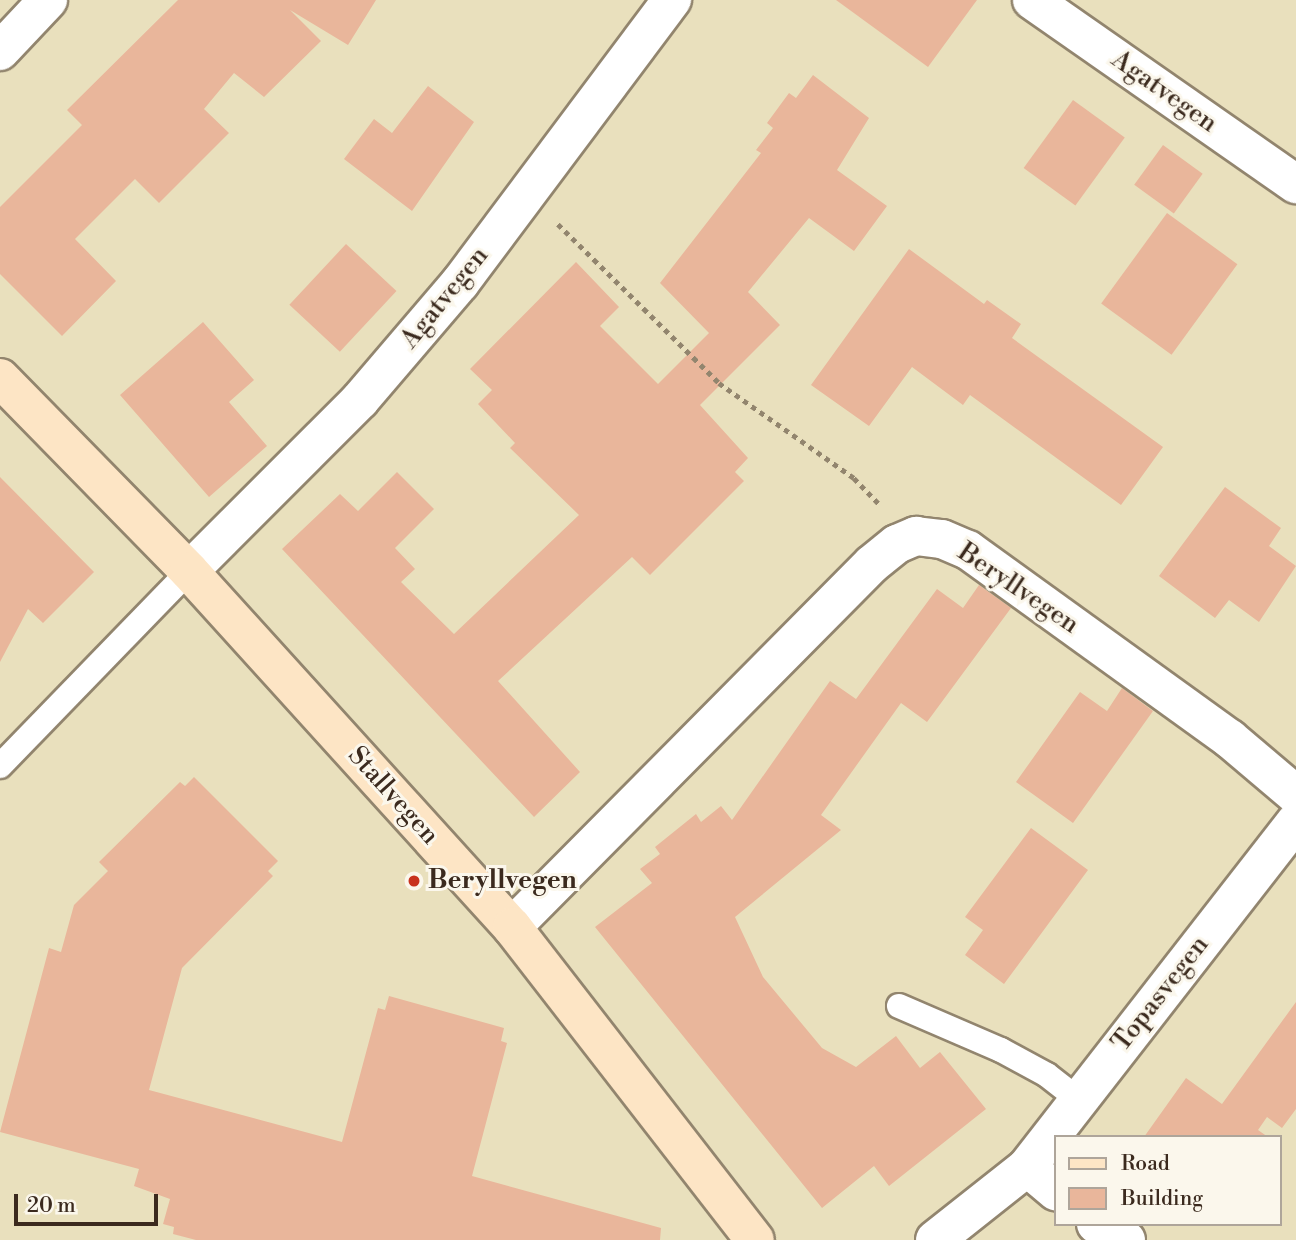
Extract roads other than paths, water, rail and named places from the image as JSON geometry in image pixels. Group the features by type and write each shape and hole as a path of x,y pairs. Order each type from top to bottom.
{"street":[{"path":"0,51 48,0"},
{"name":"Agatvegen","path":"189,571 360,400 527,197 672,0"},
{"name":"Agatvegen","path":"1032,0 1296,184"},
{"name":"Stallvegen","path":"0,378 189,571 512,927 755,1240"},
{"name":"Beryllvegen","path":"512,927 872,564 897,544 916,536 942,539 968,550 1230,739 1296,795"},
{"name":"Topasvegen","path":"935,1240 1027,1167 1296,822"},
{"path":"1027,1167 1054,1189"},
{"path":"1100,1226 1126,1240"}],"lane":[{"path":"0,766 189,571"},
{"path":"899,1006 1001,1050 1047,1074 1079,1100"}],"place":[{"name":"Beryllvegen","path":"414,881"}]}
